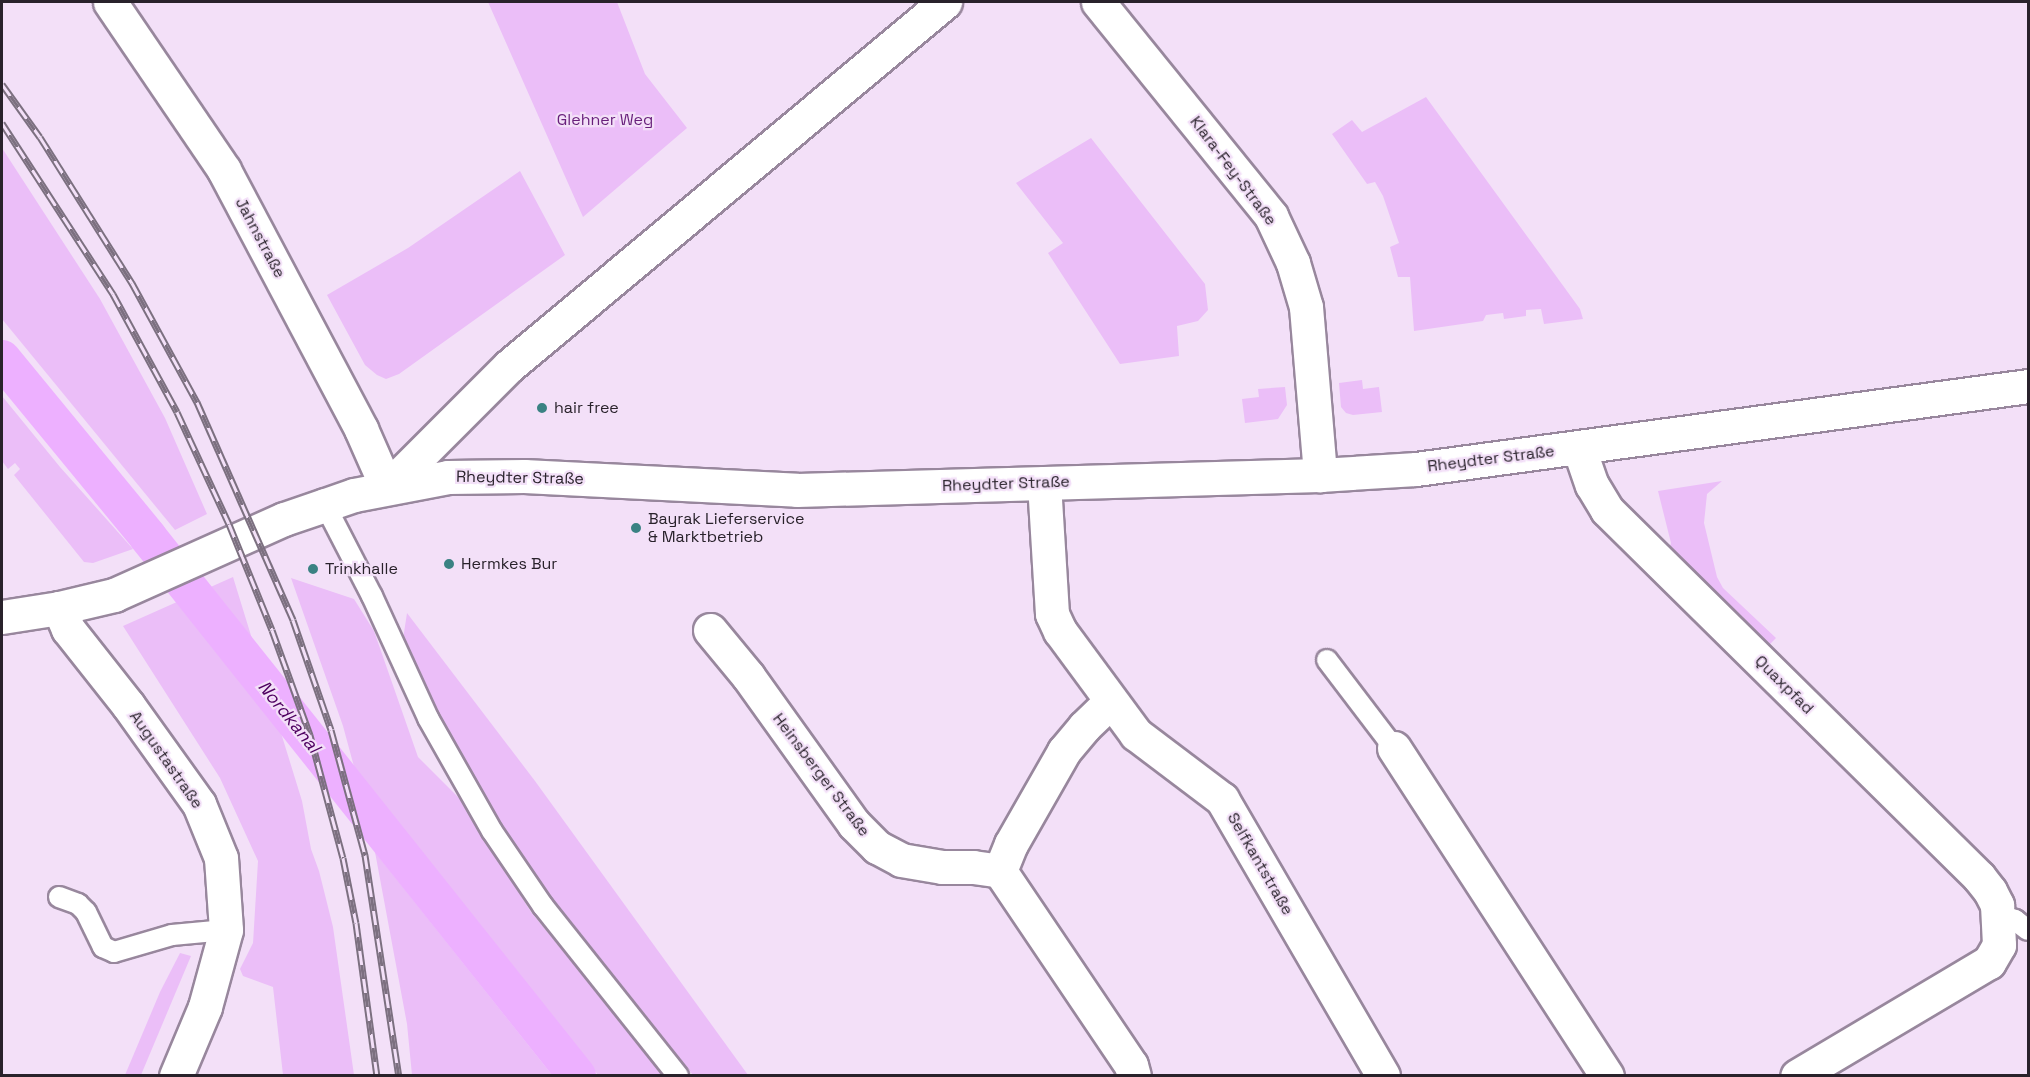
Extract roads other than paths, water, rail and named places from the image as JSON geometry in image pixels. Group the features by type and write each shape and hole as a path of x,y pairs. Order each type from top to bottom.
{"street":[{"name":"Jahnstraße","path":"110,2 224,170 361,429 387,488"},
{"path":"387,488 509,366 945,2"},
{"name":"Klara-Fey-Straße","path":"1098,2 1271,216 1293,263 1306,307 1320,475"},
{"name":"Rheydter Straße","path":"2,617 59,608 130,588 274,524 325,505 387,488 448,477 524,476 797,490 1320,475 1416,469 2028,386"},
{"name":"Quaxpfad","path":"1579,448 1592,485 1607,510 1979,877 1990,891 2000,915 1999,945 1989,962 1797,1076"},
{"name":"Selfkantstraße","path":"1044,483 1053,614 1060,631 1136,734 1222,799 1383,1076"},
{"name":"Augustastraße","path":"59,608 68,629 140,722 199,804 220,858 224,878 226,930 205,1007 176,1076"},
{"name":"Heinsberger Straße","path":"710,630 748,676 854,824 877,847 901,860 942,867 973,867 1000,871"},
{"path":"1111,701 1084,727 1064,751 1011,844 1000,871 1131,1065 1134,1076"},
{"path":"1394,748 1607,1076"}],"lane":[{"path":"325,505 372,596 428,718 492,831 543,906 678,1076"},
{"path":"1327,660 1394,748"},
{"path":"59,897 78,904 86,912 102,947 114,951 172,935 226,930"},
{"path":"2000,915 2015,920 2028,930"}],"waterway":[{"name":"Nordkanal","path":"2,359 148,537 577,1076"}],"railway":[{"path":"2,84 40,137 132,283 197,402 293,620 331,730 365,855 399,1076"},
{"path":"2,123 113,294 177,412 229,524 272,630 310,735 343,858 356,923 377,1076"}],"place":[{"name":"hair free","path":"542,408"},
{"name":"Bayrak Lieferservice & Marktbetrieb","path":"636,528"},
{"name":"Hermkes Bur","path":"449,564"},
{"name":"Trinkhalle","path":"313,569"}],"park label":[{"name":"Glehner Weg","path":"605,120"}]}
